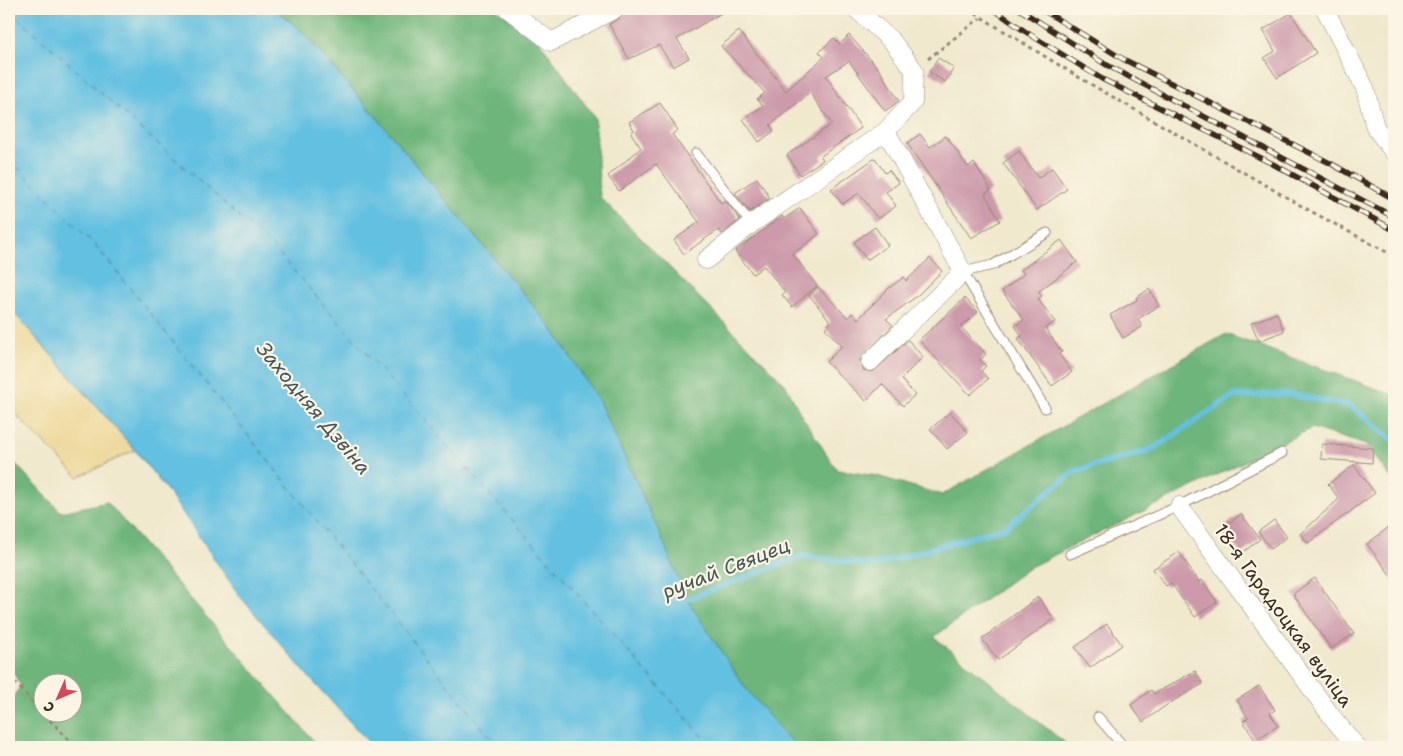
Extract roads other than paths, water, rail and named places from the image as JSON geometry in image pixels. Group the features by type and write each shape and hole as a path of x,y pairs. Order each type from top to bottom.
{"street":[{"path":"508,9 551,42 616,9"},
{"path":"706,260 754,222 886,131 913,102 914,70 892,41 856,9"},
{"path":"1325,9 1365,88 1374,127 1394,154"},
{"path":"870,362 963,272 886,131"},
{"name":"18-я Гарадоцкая вуліца","path":"1179,506 1332,717 1357,747"}],"lane":[{"path":"696,153 744,216 754,222"},
{"path":"1045,408 963,272 992,265 1047,233"},
{"path":"1070,554 1179,506 1282,453"},
{"path":"1098,717 1124,747"}],"water":[{"name":"Заходняя Дзвіна","path":"9,9 274,9 298,27 373,113 551,327 598,399 660,534 687,599 744,686 786,736 800,747 373,747 308,676 239,595 169,493 135,450 9,307"}],"waterway":[{"name":"ручай Свяцец","path":"680,602 802,556 875,565 1006,527 1073,472 1153,449 1233,396 1288,394 1351,406 1394,441"}],"railway":[{"path":"993,9 1026,32 1102,79 1271,163 1394,230"},
{"path":"1019,9 1105,64 1394,217"},
{"path":"1041,9 1123,59 1330,163 1394,199"}]}
